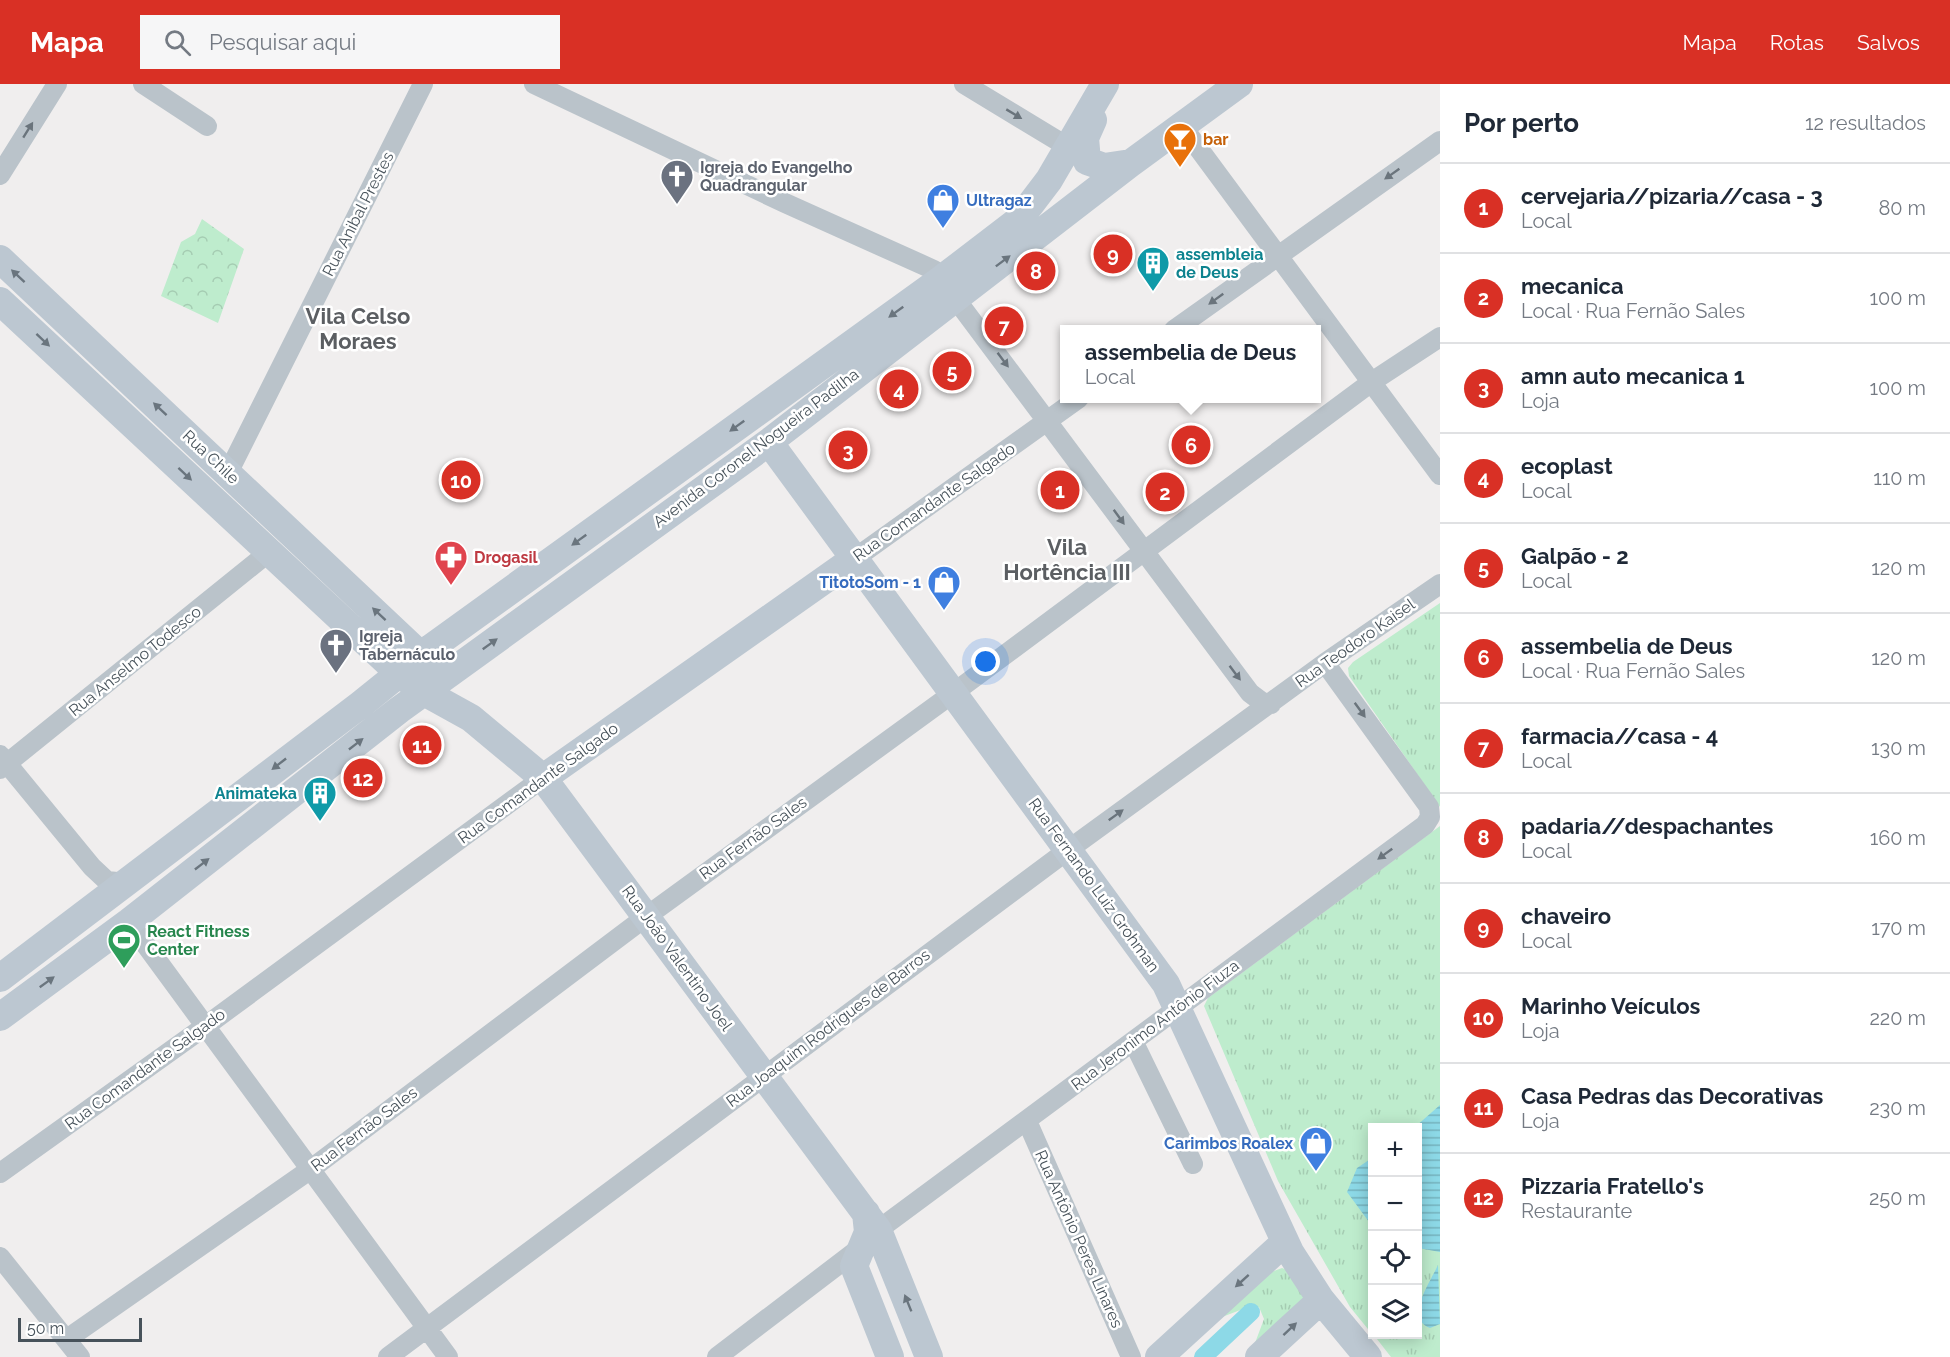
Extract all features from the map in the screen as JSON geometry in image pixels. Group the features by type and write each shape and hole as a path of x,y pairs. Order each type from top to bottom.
{"main road":[{"path":"1107,84 1078,154 1104,167 1131,163"},
{"name":"Avenida Coronel Nogueira Padilha","path":"0,978 360,705 422,654 1131,163 1239,84"},
{"name":"Avenida Coronel Nogueira Padilha","path":"0,1017 129,922 433,685 769,442 949,287 1015,223 1049,180 1078,154"},
{"name":"Rua Chile","path":"0,259 422,654"},
{"name":"Rua Chile","path":"0,301 399,673"},
{"name":"Rua Fernando Luiz Grohman","path":"769,442 1166,984 1288,1247 1321,1300 1368,1357"},
{"name":"Rua Comandante Salgado","path":"543,777 854,559"},
{"path":"350,625 372,658 371,678 360,705"},
{"path":"422,654 433,685"},
{"path":"399,673 433,685"},
{"name":"Rua João Valentino Joel","path":"433,685 543,777 647,916 763,1077 867,1245 929,1357"},
{"name":"Rua João Valentino Joel","path":"867,1245 890,1357"},
{"path":"1159,1357 1288,1247"},
{"path":"1259,1357 1321,1300"}],"street":[{"path":"0,175 57,84"},
{"path":"143,84 207,126"},
{"name":"Rua Anibal Prestes","path":"228,473 423,84"},
{"path":"534,84 785,204 934,270 949,287 1250,693 1262,702 1270,704"},
{"path":"964,84 1078,154"},
{"path":"1182,126 1373,381 1440,475"},
{"path":"1181,325 1440,141"},
{"name":"Rua Fernão Sales","path":"67,1339 311,1170 647,916 952,694 1373,381 1440,337"},
{"name":"Rua Comandante Salgado","path":"854,559 1073,403"},
{"name":"Rua Anselmo Todesco","path":"2,763 269,552"},
{"name":"Rua Teodoro Kaisel","path":"1270,704 1440,584"},
{"name":"Rua Jeronimo Antônio Fiuza","path":"717,1357 1178,1007 1416,832 1430,818 1429,807 1326,663"},
{"name":"Rua Joaquim Rodrigues de Barros","path":"388,1357 1068,850 1270,704"},
{"path":"2,763 92,867 107,881 127,883"},
{"name":"Rua Comandante Salgado","path":"0,1173 207,1025 543,777"},
{"path":"92,867 100,889 93,909"},
{"path":"129,922 207,1025 448,1357"},
{"path":"1133,1041 1192,1164"},
{"name":"Rua Antônio Peres Linares","path":"1027,1121 1131,1357"},
{"path":"0,1257 80,1357"}],"green space":[{"path":"202,219 244,249 218,323 161,296 181,242 195,234"},
{"path":"1440,603 1440,807 1349,676 1348,668 1353,662"},
{"path":"1440,826 1440,1357 1391,1357 1377,1339 1422,1339 1422,1123 1368,1123 1368,1329 1350,1307 1278,1181 1204,1006 1208,998"},
{"path":"1282,1268 1297,1274 1305,1299 1252,1351 1264,1319 1259,1307 1243,1309 1222,1317 1263,1275"}],"water":[{"path":"1440,1105 1440,1252 1422,1249 1422,1123 1420,1123"},
{"path":"1368,1161 1368,1221 1347,1192 1357,1168"},
{"path":"1438,1265 1440,1324 1430,1328 1422,1321 1422,1298"}],"waterway":[{"path":"1203,1357 1251,1312"}],"place":[{"name":"bar","path":"1180,168"},
{"name":"Igreja do Evangelho Quadrangular","path":"677,205"},
{"name":"Ultragaz","path":"943,229"},
{"name":"chaveiro","path":"1113,254"},
{"name":"padaria//despachantes","path":"1036,271"},
{"name":"assembleia de Deus","path":"1153,292"},
{"name":"farmacia//casa - 4","path":"1004,326"},
{"name":"Galpão - 2","path":"952,371"},
{"name":"ecoplast","path":"899,389"},
{"name":"assembelia de Deus","path":"1191,445"},
{"name":"amn auto mecanica 1","path":"848,450"},
{"name":"Marinho Veículos","path":"461,480"},
{"name":"cervejaria//pizaria//casa - 3","path":"1060,490"},
{"name":"mecanica","path":"1165,492"},
{"name":"Drogasil","path":"451,586"},
{"name":"TitotoSom - 1","path":"944,611"},
{"name":"Igreja Tabernáculo","path":"336,674"},
{"name":"Casa Pedras das Decorativas","path":"422,745"},
{"name":"Pizzaria Fratello's","path":"363,778"},
{"name":"Animateka","path":"320,822"},
{"name":"React Fitness Center","path":"124,969"},
{"name":"Carimbos Roalex","path":"1316,1172"}],"district":[{"name":"Vila Celso Moraes","path":"358,328"},
{"name":"Vila Hortência III","path":"1067,560"}]}
